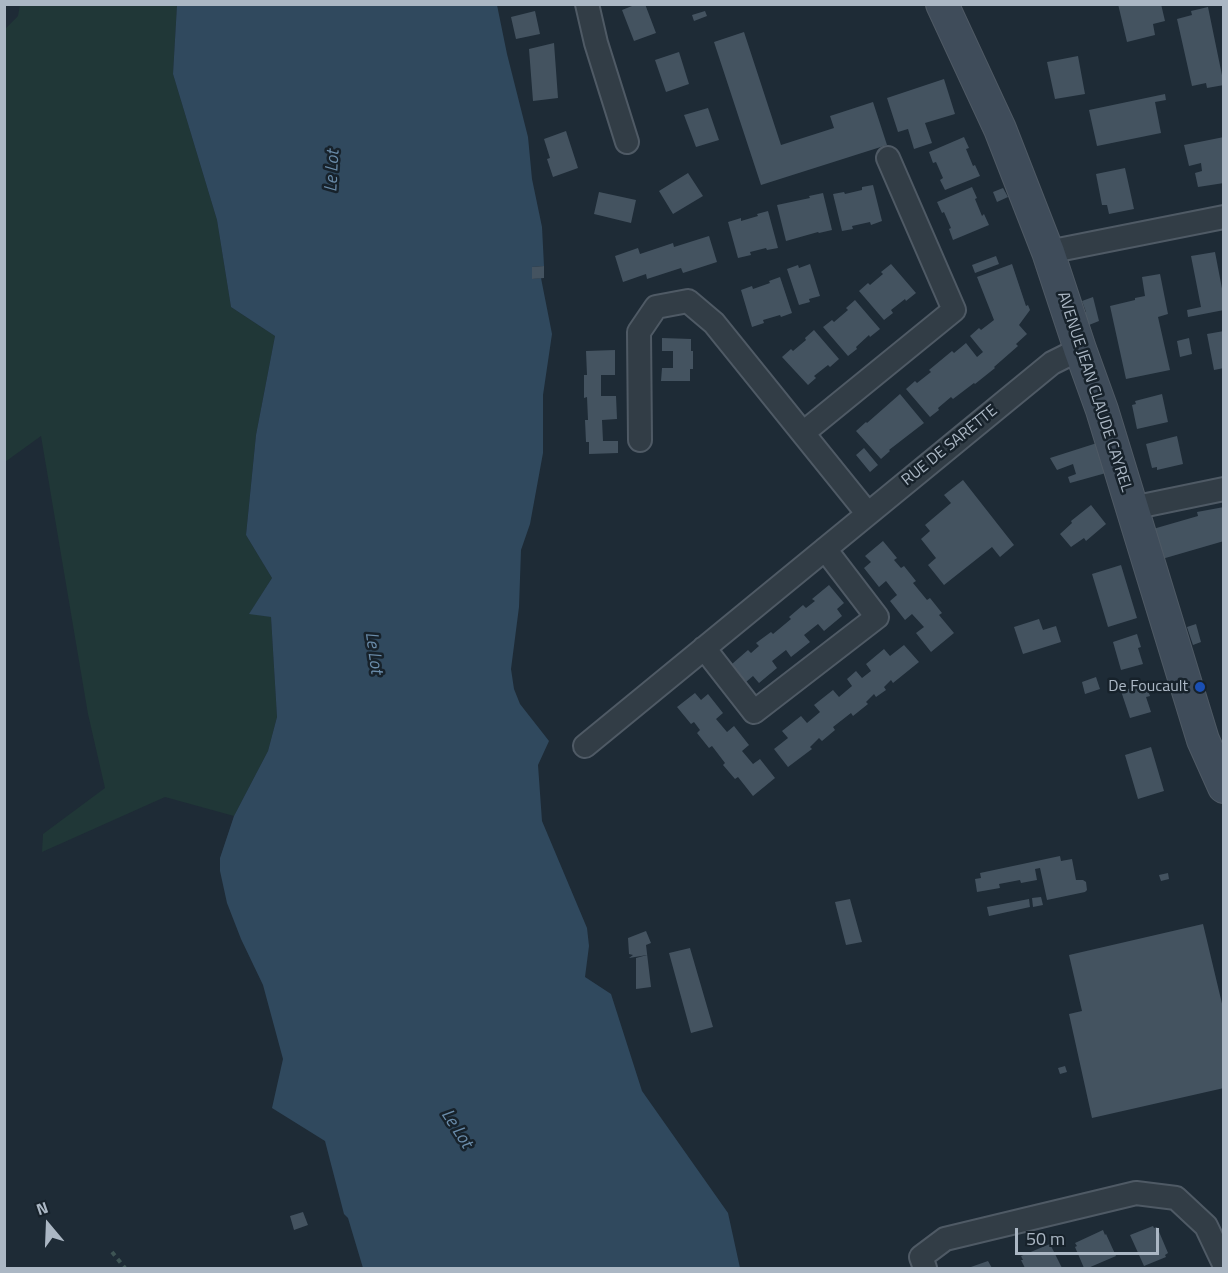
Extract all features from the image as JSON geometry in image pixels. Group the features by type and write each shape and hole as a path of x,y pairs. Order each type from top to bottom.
{"main road":[{"name":"AVENUE JEAN CLAUDE CAYREL","path":"942,4 1000,129 1048,252 1102,410 1203,740 1224,787"}],"street":[{"path":"587,4 596,43 627,142"},
{"path":"803,433 954,309 888,158"},
{"path":"1048,252 1224,217"},
{"path":"640,441 639,332 656,307 688,301 714,323 868,514"},
{"name":"RUE DE SARETTE","path":"585,746 1052,363 1080,349"},
{"path":"1132,508 1224,489"},
{"path":"704,648 754,712 877,617 825,549"},
{"path":"926,1269 921,1257 945,1239 1136,1193 1176,1198 1206,1226 1224,1264"}],"path":[{"path":"112,1252 125,1269"}],"green space":[{"path":"20,5 177,5 173,74 217,220 231,307 275,336 256,435 246,535 272,578 250,613 271,617 277,717 268,751 234,816 165,797 42,852 43,834 105,788 88,714 41,436 5,462 5,29 18,16"}],"water":[{"name":"Le Lot","path":"177,5 497,5 528,137 532,179 542,227 544,266 532,267 532,279 541,278 552,334 543,395 543,453 530,524 521,550 519,607 511,669 514,689 520,704 549,741 538,765 542,821 587,928 589,946 585,977 611,994 642,1091 728,1213 740,1268 363,1268 348,1218 344,1214 325,1141 272,1108 283,1059 263,985 227,903 220,871 220,858 234,816 268,751 277,717 271,617 249,614 272,578 246,535 256,435 275,336 231,307 217,220 173,74"}],"building":[{"path":"637,4 645,4 656,33 634,41 622,10"},
{"path":"1118,4 1161,4 1165,21 1153,24 1155,35 1127,42"},
{"path":"1208,7 1224,85 1207,88 1206,83 1192,86 1177,19 1192,15 1191,11"},
{"path":"535,11 540,34 516,39 511,17"},
{"path":"705,11 707,16 694,21 692,15"},
{"path":"744,32 781,145 834,128 830,116 873,102 887,145 761,185 714,42"},
{"path":"554,43 558,98 533,101 529,49"},
{"path":"679,52 689,84 666,92 655,60"},
{"path":"1078,56 1085,94 1055,99 1047,62"},
{"path":"944,79 955,114 925,123 932,143 914,149 908,129 898,132 887,98"},
{"path":"1165,94 1166,100 1155,102 1161,133 1097,146 1089,110"},
{"path":"708,108 719,140 696,147 684,115"},
{"path":"566,131 578,168 553,177 544,139"},
{"path":"964,137 969,148 966,149 980,176 945,190 940,180 943,178 929,152"},
{"path":"1224,137 1224,183 1198,187 1195,173 1202,171 1201,163 1189,166 1184,145"},
{"path":"1125,168 1134,209 1109,214 1107,205 1102,205 1096,174"},
{"path":"688,173 703,196 673,214 659,191"},
{"path":"873,185 882,221 871,225 870,222 852,226 853,229 842,231 833,194 844,192 845,194"},
{"path":"972,187 982,216 984,214 989,225 953,240 949,229 951,228 937,202"},
{"path":"1003,188 1008,197 997,202 993,192"},
{"path":"599,192 636,200 631,223 594,214"},
{"path":"823,193 832,230 786,241 777,205"},
{"path":"768,211 778,248 750,252 751,255 738,258 728,222 741,218 741,221"},
{"path":"709,236 717,262 683,273 681,268 647,279 646,274 623,282 615,256 638,248 640,254 673,243 674,247"},
{"path":"1215,252 1224,310 1188,317 1187,310 1201,307 1191,256"},
{"path":"996,256 999,264 975,273 972,265"},
{"path":"810,264 820,296 799,305 787,269"},
{"path":"891,264 916,293 891,310 893,313 884,320 859,291 868,283 870,285"},
{"path":"1012,264 1026,306 1028,305 1030,310 1019,325 1027,334 995,368 953,399 951,397 930,417 906,389 931,372 929,370 952,351 954,353 966,343 977,357 983,352 970,336 994,320 977,277"},
{"path":"544,266 544,278 532,279 532,267"},
{"path":"1160,274 1168,314 1158,317 1170,370 1126,379 1110,306 1145,296 1142,277"},
{"path":"780,277 792,313 763,320 764,323 752,327 741,290 752,286 753,289"},
{"path":"1093,297 1099,321 1089,325 1082,301"},
{"path":"855,300 880,329 870,337 869,335 848,356 823,327 832,320 834,322 848,310 846,308"},
{"path":"814,330 839,359 814,376 816,378 808,385 782,357 791,349 793,351"},
{"path":"1224,331 1224,368 1214,370 1207,334"},
{"path":"662,338 691,339 693,369 690,369 690,381 661,381 662,368 673,368 673,351 662,351"},
{"path":"1189,338 1192,354 1180,357 1177,341"},
{"path":"615,350 615,375 601,375 601,396 616,396 617,419 602,420 603,441 618,441 618,453 589,454 585,420 588,420 587,397 584,398 584,375 587,375 586,351"},
{"path":"900,394 924,423 881,459 856,431"},
{"path":"1162,394 1168,422 1137,429 1132,405 1136,404 1135,401"},
{"path":"1177,436 1183,464 1157,470 1157,467 1152,468 1146,444"},
{"path":"1097,443 1106,473 1070,483 1068,477 1076,474 1073,464 1057,470 1050,458"},
{"path":"864,448 878,465 870,472 856,455"},
{"path":"963,480 1014,545 1000,557 992,547 944,585 928,565 936,558 921,539 930,531 925,525 951,503 944,495"},
{"path":"1091,505 1106,524 1086,541 1084,538 1071,547 1060,534 1072,523 1071,521"},
{"path":"1224,507 1224,541 1162,559 1153,529 1198,516 1197,512"},
{"path":"883,541 897,558 894,560 901,568 904,566 916,581 913,583 927,600 930,598 942,613 939,615 954,633 931,652 916,633 924,627 912,614 905,620 890,601 897,595 886,581 879,587 864,568 871,562 865,556"},
{"path":"1121,565 1137,618 1108,627 1092,574"},
{"path":"829,585 844,603 837,609 842,616 824,631 818,624 804,635 810,642 791,657 786,650 772,661 777,668 759,683 753,676 746,682 732,664 748,650 751,653 759,646 756,643 771,632 773,634 803,605 806,608 815,601 812,599"},
{"path":"1039,619 1043,630 1056,626 1061,642 1023,654 1014,627"},
{"path":"1196,624 1201,642 1193,645 1187,627"},
{"path":"1137,634 1143,664 1121,670 1113,642"},
{"path":"904,645 919,662 893,683 891,680 884,687 886,690 876,697 874,694 866,702 868,704 853,716 851,713 833,727 835,730 822,741 819,738 810,747 812,749 788,767 774,749 788,738 782,731 801,716 807,723 820,712 814,705 833,690 839,697 852,686 847,679 856,671 862,678 871,671 866,664 884,649 890,656"},
{"path":"1096,677 1100,689 1085,694 1082,682"},
{"path":"1146,684 1150,696 1146,697 1151,712 1130,718 1121,691"},
{"path":"695,693 701,700 708,694 723,713 716,719 727,732 734,726 749,745 742,751 753,764 760,759 775,778 753,796 738,777 735,779 723,765 725,763 712,746 709,748 697,733 700,730 694,722 691,724 677,707"},
{"path":"1151,747 1164,791 1138,799 1125,755"},
{"path":"1060,856 1061,861 1072,859 1076,880 1086,882 1085,892 1047,900 1040,868 1035,869 1037,880 999,884 1000,888 977,892 975,879 981,878 980,873"},
{"path":"1168,873 1169,879 1161,881 1159,875"},
{"path":"1041,897 1043,905 1033,907 1032,898"},
{"path":"850,899 862,942 846,945 835,902"},
{"path":"1029,899 1030,907 989,916 987,907"},
{"path":"1203,924 1224,1012 1224,1088 1092,1118 1069,1014 1082,1011 1069,955"},
{"path":"646,931 651,943 646,945 651,987 636,989 636,958 647,955 629,958 633,955 629,954 628,938"},
{"path":"690,948 713,1027 691,1033 669,953"},
{"path":"1065,1066 1067,1072 1060,1074 1058,1068"},
{"path":"303,1212 308,1225 294,1230 290,1216"},
{"path":"1153,1226 1157,1227 1168,1253 1166,1257 1144,1266 1130,1235"},
{"path":"1103,1230 1116,1256 1084,1268 1075,1243"},
{"path":"1050,1244 1062,1268 1025,1268 1021,1256"},
{"path":"988,1261 992,1268 968,1268"}],"place":[{"name":"De Foucault","path":"1200,687"}]}
